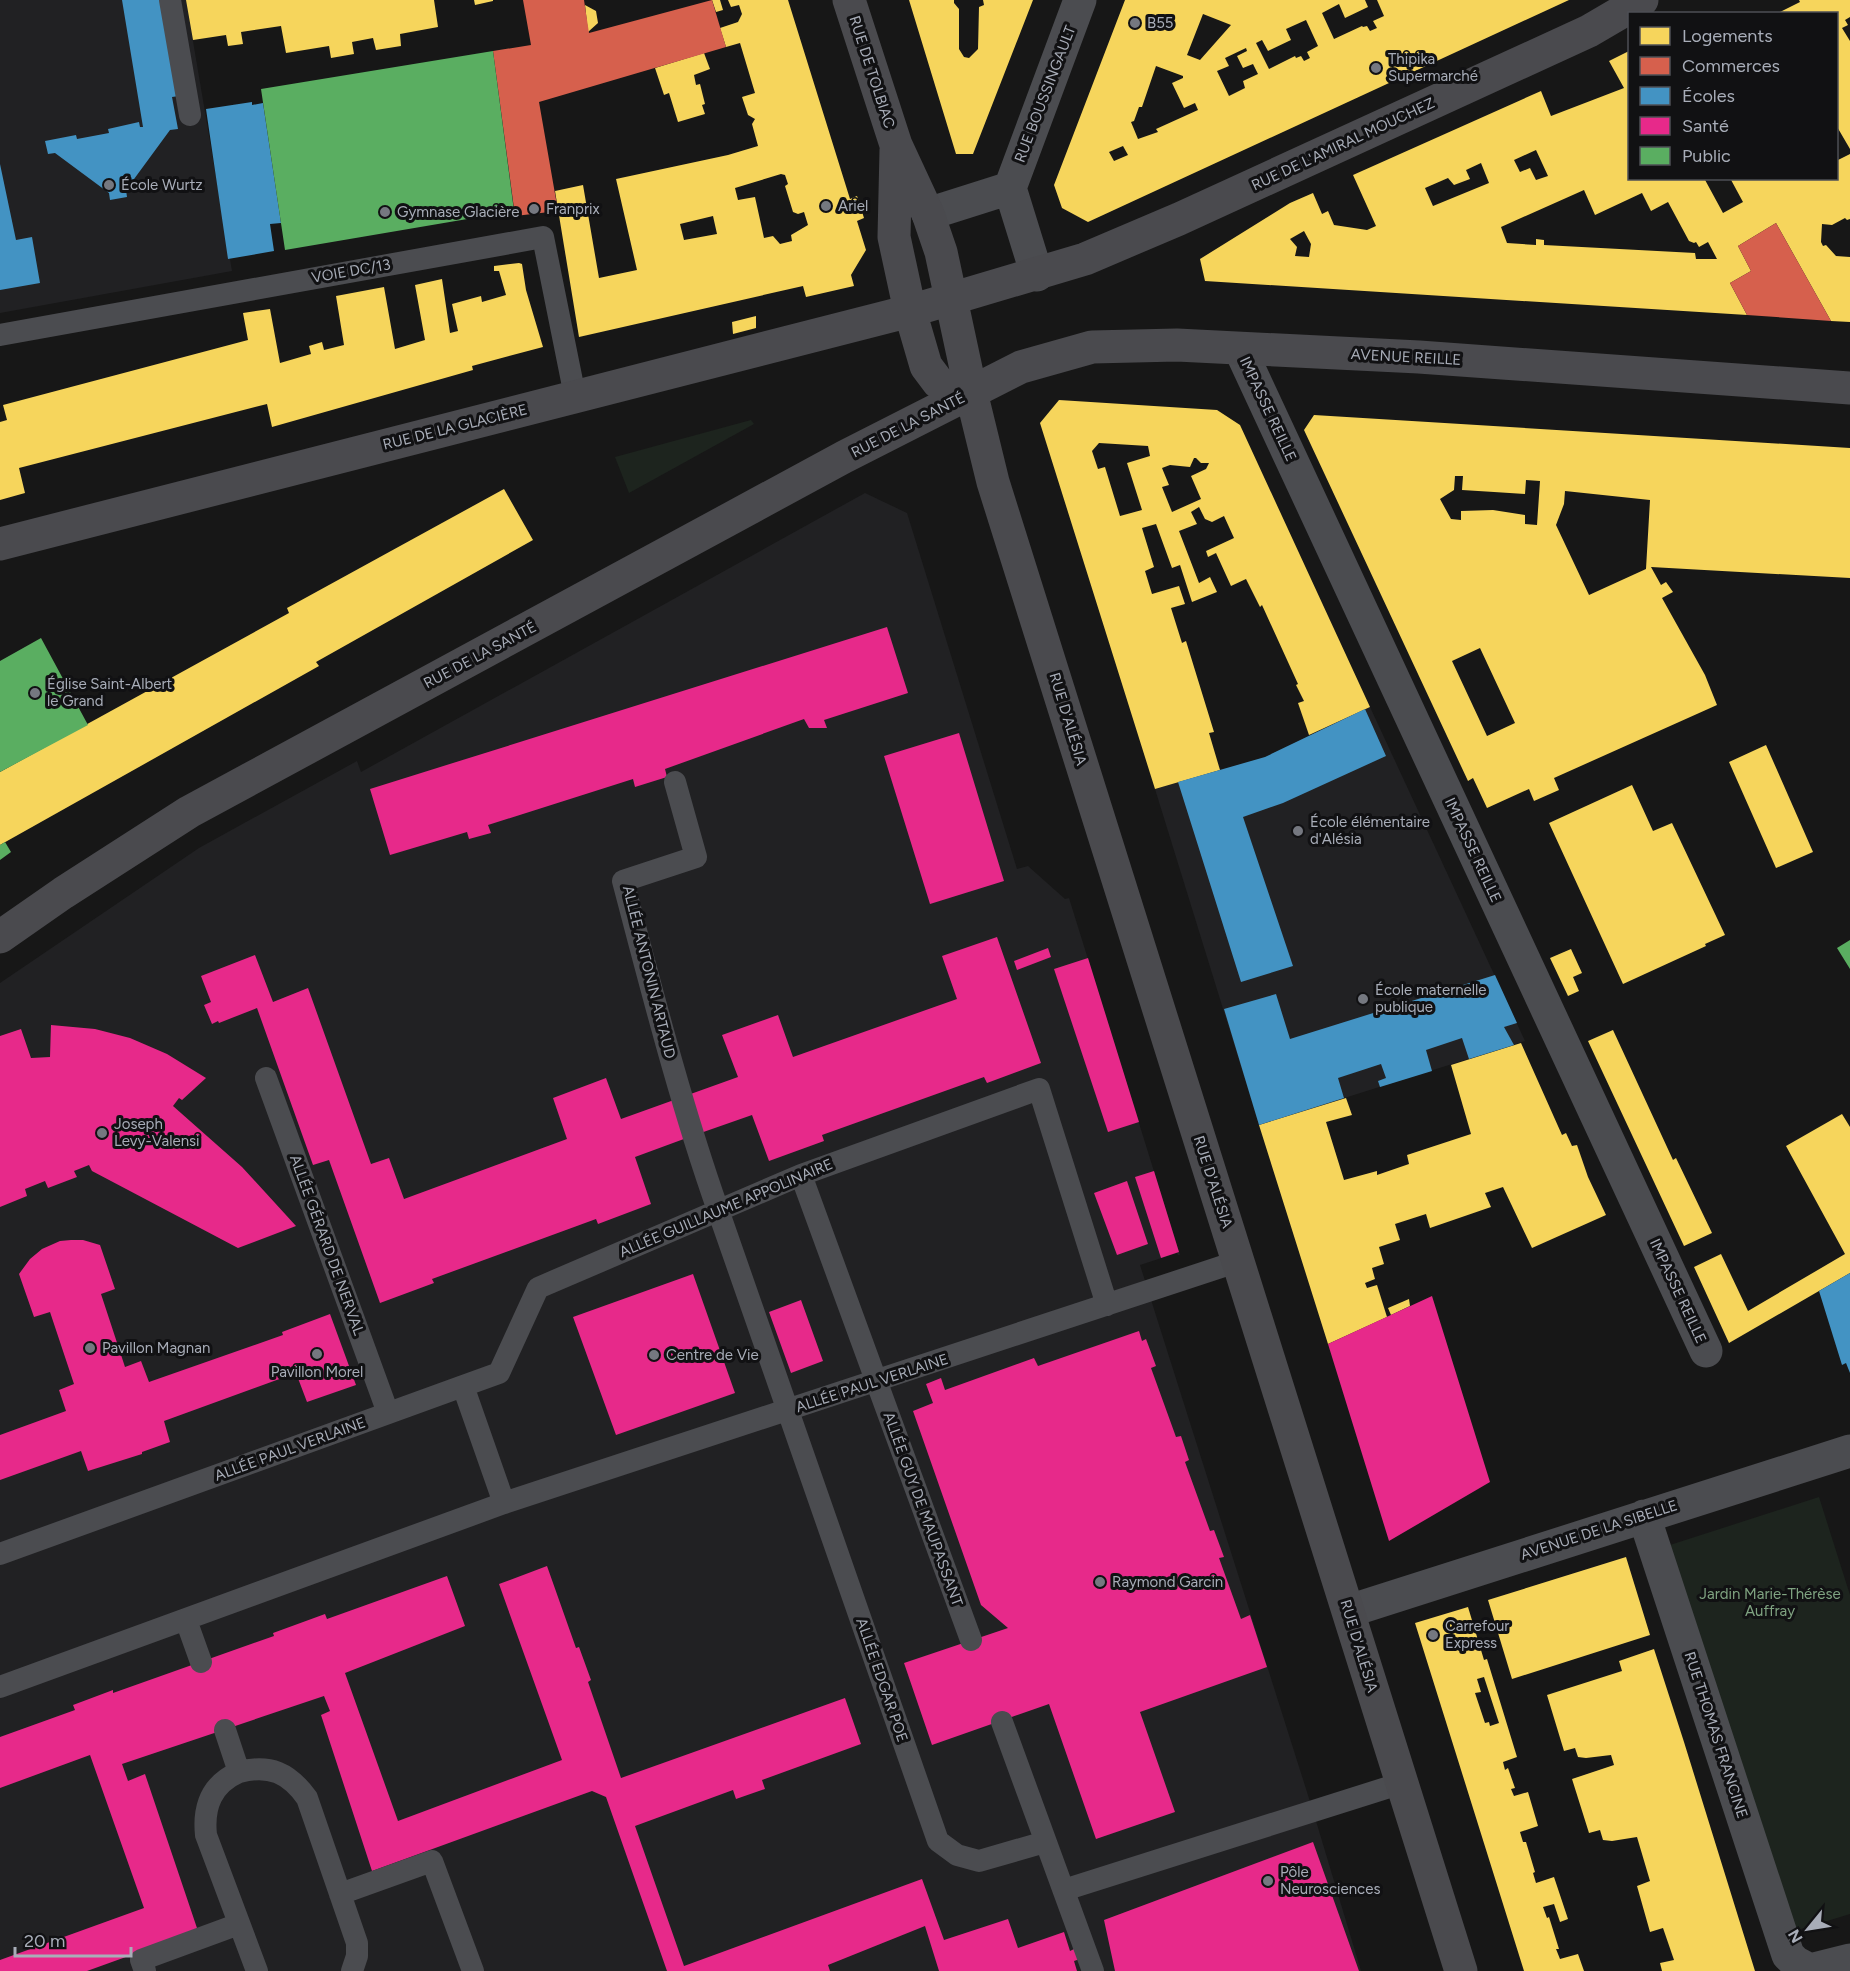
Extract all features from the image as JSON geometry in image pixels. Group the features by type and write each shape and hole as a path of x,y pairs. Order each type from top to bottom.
{"street":[{"name":"RUE DE TOLBIAC","path":"849,0 896,145"},
{"name":"RUE BOUSSINGAULT","path":"1010,188 1080,0"},
{"name":"RUE DE L'AMIRAL MOUCHEZ","path":"950,299 1085,259 1170,223 1588,31 1625,5"},
{"name":"RUE D'ALÉSIA","path":"896,145 928,214 941,252 993,482 1461,1971"},
{"path":"896,145 894,237 910,311 926,366 938,382 945,387 971,392"},
{"path":"928,214 1010,188 1037,275"},
{"name":"RUE DE LA GLACIÈRE","path":"0,544 950,299"},
{"name":"AVENUE REILLE","path":"971,392 1021,367 1092,347 1177,345 1419,357 1850,388"},
{"name":"IMPASSE REILLE","path":"1240,349 1706,1351"},
{"name":"RUE DE LA SANTÉ","path":"0,937 63,893 189,812 833,463 971,392"},
{"name":"AVENUE DE LA SIBELLE","path":"1348,1611 1644,1516 1848,1457"},
{"name":"RUE THOMAS FRANCINE","path":"1644,1516 1788,1955 1795,1962 1810,1970 1850,1960"}],"lane":[{"path":"170,0 190,115"},
{"name":"VOIE DC/13","path":"0,335 543,237 575,396"},
{"name":"ALLÉE ANTONIN ARTAUD","path":"675,782 696,857 623,881 692,1136 718,1210"},
{"name":"ALLÉE GÉRARD DE NERVAL","path":"266,1077 388,1413"},
{"name":"ALLÉE GUILLAUME APPOLINAIRE","path":"463,1386 499,1373 538,1288 801,1175 1040,1089 1107,1305"},
{"name":"ALLÉE GUY DE MAUPASSANT","path":"801,1175 971,1640"},
{"name":"ALLÉE EDGAR POE","path":"718,1210 938,1841 957,1855 979,1861 1045,1842"},
{"name":"ALLÉE PAUL VERLAINE","path":"0,1687 504,1503 1239,1261"},
{"path":"463,1386 504,1503"},
{"name":"ALLÉE PAUL VERLAINE","path":"0,1554 463,1386"},
{"path":"186,1620 201,1662"},
{"path":"1002,1722 1093,1971"},
{"path":"225,1730 239,1772"},
{"path":"256,1971 206,1835 204,1820 207,1804 220,1784 239,1772 253,1768 279,1772 288,1777 307,1798 357,1943 357,1956 352,1971"},
{"path":"1064,1890 1402,1783"},
{"path":"340,1894 432,1861 472,1971"},
{"path":"145,1971 141,1960 239,1924"}],"shaded area":[{"name":"École Wurtz","path":"0,0 186,0 232,271 0,313"},
{"path":"865,493 907,513 1017,869 1028,866 1065,899 1069,898 1180,1255 1177,1253 1140,1265 1313,1811 1361,1971 0,1971 0,983 199,848 357,761 361,772"},
{"path":"1370,707 1525,1041 1259,1125 1155,789 1263,758"}],"green space":[{"path":"751,420 754,424 629,493 615,457"},
{"name":"Jardin Marie-Thérèse Auffray","path":"1819,1497 1850,1595 1850,1914 1791,1932 1670,1545"}],"building: Logements":[{"path":"186,0 434,0 438,27 400,34 401,46 376,50 373,38 352,42 354,54 331,58 329,46 286,53 281,26 241,32 243,44 228,46 226,35 193,40"},
{"path":"474,0 493,0 493,1 475,5"},
{"path":"712,0 720,0 723,10 716,12"},
{"path":"728,0 788,0 850,199 857,196 864,218 857,221 866,250 851,275 854,286 806,297 803,286 579,337 555,191 583,185 599,278 637,270 616,179 728,155 758,146 752,124 755,119 748,115 742,97 755,93 740,43 726,47 720,28 738,22 742,14 739,5 731,7","holes":["781,174 785,175 788,184 785,186 793,212 798,214 804,212 808,225 791,235 792,241 780,244 773,236 764,238 755,197 738,200 735,188","713,216 717,234 684,240 680,224"]},
{"path":"909,0 954,0 959,9 959,49 964,57 969,58 978,49 979,7 984,5 983,0 1033,0 973,154 956,154"},
{"path":"1125,0 1365,0 1368,7 1345,18 1339,4 1322,13 1334,39 1362,26 1367,26 1370,31 1377,28 1373,21 1384,16 1377,0 1569,0 1088,222 1062,208 1054,185","holes":["1203,14 1231,25 1200,60 1187,55","1306,20 1318,46 1307,52 1310,58 1304,61 1301,56 1296,58 1295,56 1269,69 1256,43 1262,40 1268,51 1291,40 1286,29","1246,48 1247,51 1237,56 1243,68 1253,64 1258,74 1243,81 1245,88 1229,96 1217,71 1229,66 1225,58","1156,66 1183,76 1172,83 1184,108 1195,103 1198,110 1156,129 1158,132 1138,139 1131,122 1134,121 1139,107 1142,107","1123,146 1128,155 1114,161 1109,152"]},
{"path":"1799,0 1850,0 1850,17 1845,20 1848,25 1842,28 1850,41 1850,149 1838,128 1838,12 1780,12 1800,2"},
{"path":"585,5 596,11 598,23 588,32"},
{"path":"1628,52 1628,180 1705,180 1723,213 1743,202 1731,180 1838,180 1838,160 1850,154 1850,219 1845,218 1832,225 1822,224 1821,242 1836,256 1850,257 1850,322 1831,321 1776,223 1738,246 1751,271 1730,283 1747,315 1205,281 1200,259 1290,203 1313,193 1322,214 1328,211 1334,225 1367,230 1376,226 1353,175 1541,91 1551,116 1624,88 1609,61","holes":["1536,150 1548,176 1536,180 1530,168 1520,172 1514,160","1481,163 1489,183 1433,206 1425,188 1448,178 1454,185 1470,179 1466,170","1584,190 1595,215 1642,193 1651,211 1668,202 1689,241 1696,242 1699,247 1708,242 1717,259 1696,259 1695,253 1544,245 1544,240 1536,239 1536,245 1507,243 1501,227","1304,231 1311,244 1309,257 1295,256 1297,247 1290,239"]},
{"path":"704,53 710,69 694,75 696,85 700,84 705,114 678,122 669,93 664,95 655,68"},
{"path":"522,264 526,290 543,347 472,366 473,370 272,427 267,404 19,468 25,493 0,500 0,422 7,420 3,405 248,340 243,313 270,309 280,363 311,354 309,346 322,342 324,350 344,345 336,296 384,287 395,349 425,340 415,285 442,279 450,333 458,331 452,304 481,296 482,302 506,295 499,271 494,271 494,266"},
{"path":"756,316 756,328 733,334 732,322"},
{"path":"1059,400 1217,410 1240,425 1370,707 1309,735 1298,703 1304,701 1296,685 1298,684 1262,605 1260,607 1246,579 1231,586 1216,553 1208,557 1206,551 1234,538 1224,516 1212,522 1205,519 1199,507 1191,512 1197,524 1179,531 1199,583 1210,577 1217,592 1192,602 1180,565 1172,568 1156,524 1142,528 1154,567 1145,571 1152,594 1179,586 1185,604 1171,608 1182,643 1186,641 1214,732 1209,733 1220,770 1155,789 1040,423","holes":["1099,443 1148,446 1150,456 1127,463 1142,510 1120,516 1105,467 1098,469 1092,451","1194,458 1201,463 1209,463 1206,469 1191,476 1201,499 1172,512 1162,487 1169,485 1162,468 1170,465 1190,467"]},
{"path":"1314,415 1850,448 1850,578 1651,567 1661,585 1666,582 1673,592 1662,598 1705,675 1717,705 1554,778 1559,790 1534,801 1529,789 1487,808 1473,778 1468,781 1304,430","holes":["1455,476 1463,476 1462,490 1525,494 1526,480 1540,481 1537,525 1525,524 1525,515 1493,510 1461,511 1461,520 1451,519 1440,499 1454,490","1565,491 1650,500 1646,569 1589,595 1556,525 1564,504","1480,648 1515,723 1487,736 1452,661"]},
{"path":"504,489 533,540 316,662 319,666 0,845 0,772 289,613 287,608"},
{"path":"1766,745 1813,852 1776,868 1729,762"},
{"path":"1632,785 1653,831 1672,823 1725,935 1623,984 1549,823"},
{"path":"1571,949 1582,973 1573,977 1579,991 1568,996 1550,958"},
{"path":"1613,1030 1673,1160 1676,1158 1712,1233 1684,1246 1588,1041"},
{"path":"1521,1043 1562,1135 1566,1133 1572,1146 1577,1145 1588,1177 1606,1215 1532,1248 1503,1187 1485,1193 1491,1207 1430,1228 1426,1214 1395,1224 1400,1240 1379,1247 1384,1264 1372,1268 1375,1279 1365,1283 1367,1288 1377,1285 1387,1317 1328,1344 1259,1125 1346,1098 1352,1115 1326,1122 1344,1180 1377,1171 1377,1175 1409,1164 1407,1155 1471,1134 1451,1065"},
{"path":"1842,1114 1850,1127 1850,1273 1729,1343 1694,1267 1721,1254 1748,1311 1845,1254 1786,1146"},
{"path":"1409,1299 1410,1306 1391,1315 1388,1308"},
{"path":"1626,1557 1650,1635 1512,1679 1488,1600"},
{"path":"1468,1607 1484,1660 1487,1659 1517,1757 1503,1762 1505,1770 1508,1768 1515,1788 1511,1789 1514,1796 1528,1792 1538,1826 1520,1832 1523,1842 1526,1842 1536,1883 1554,1877 1568,1919 1560,1922 1554,1904 1543,1907 1547,1918 1549,1917 1559,1949 1556,1949 1560,1959 1578,1954 1584,1971 1524,1971 1415,1623","holes":["1484,1677 1499,1723 1490,1726 1489,1722 1485,1723 1475,1693 1481,1692 1477,1679"]},
{"path":"1654,1649 1755,1971 1662,1971 1660,1963 1674,1960 1663,1928 1650,1932 1637,1886 1650,1881 1637,1837 1612,1841 1603,1840 1600,1830 1589,1833 1572,1779 1614,1765 1611,1755 1586,1758 1578,1757 1575,1748 1564,1751 1547,1695 1622,1671 1619,1661"}],"building: Commerces":[{"path":"523,0 584,0 589,33 712,0 726,47 539,102 558,211 515,216 493,51 531,45"},
{"path":"1776,223 1831,321 1747,315 1730,283 1751,271 1738,246"}],"building: Écoles":[{"path":"122,0 164,0 179,96 172,97 178,129 170,130 126,190 127,197 110,200 109,193 55,153 48,154 45,141 76,135 77,139 109,133 108,129 139,122 140,127 143,127"},
{"path":"252,102 252,105 263,103 281,223 270,224 274,251 228,259 206,109"},
{"path":"0,164 16,240 32,237 40,283 0,290"},
{"path":"1365,709 1386,756 1283,803 1243,817 1293,966 1241,982 1178,782 1265,757"},
{"path":"1495,975 1517,1023 1504,1027 1514,1045 1469,1059 1462,1038 1426,1050 1432,1071 1380,1087 1378,1081 1386,1078 1381,1064 1338,1078 1344,1098 1259,1125 1224,1009 1276,994 1290,1039"},
{"path":"1850,1273 1850,1373 1846,1363 1842,1365 1819,1291"}],"building: Santé":[{"path":"887,627 908,693 824,720 827,728 809,728 804,719 665,769 667,777 635,787 633,779 488,825 491,833 469,839 467,832 390,855 370,789"},
{"path":"959,733 1004,881 930,904 884,756"},
{"path":"997,937 1041,1063 987,1083 984,1077 822,1135 824,1141 769,1161 752,1115 692,1136 635,1157 651,1204 598,1224 596,1219 432,1279 434,1283 380,1303 329,1160 313,1165 257,1008 212,1024 204,1005 211,1002 201,976 255,955 273,1002 308,988 371,1164 389,1158 404,1199 567,1139 553,1098 606,1078 621,1119 738,1077 722,1035 778,1015 793,1057 957,999 942,956"},
{"path":"1048,948 1051,957 1017,970 1014,961"},
{"path":"1088,958 1139,1122 1108,1132 1054,969"},
{"name":"Joseph Levy-Valensi","path":"51,1025 95,1029 130,1038 167,1054 206,1078 182,1100 179,1098 173,1106 242,1167 296,1226 238,1248 92,1171 89,1165 74,1171 77,1177 48,1188 45,1181 25,1189 27,1196 0,1207 0,1036 21,1029 31,1058 50,1057"},
{"path":"1154,1171 1179,1252 1161,1258 1135,1177"},
{"path":"1127,1181 1148,1244 1117,1255 1094,1193"},
{"name":"Pavillon Magnan","path":"83,1240 100,1245 115,1289 101,1294 125,1367 141,1361 149,1382 283,1335 282,1332 330,1314 356,1385 307,1402 296,1373 164,1421 170,1442 142,1452 142,1454 88,1471 81,1451 0,1480 0,1435 66,1411 59,1390 74,1384 50,1312 34,1317 19,1274 30,1259 42,1249 60,1241"},
{"name":"Centre de Vie","path":"693,1274 735,1393 616,1435 573,1317"},
{"path":"1432,1296 1490,1482 1389,1541 1328,1344"},
{"path":"801,1300 823,1361 791,1373 769,1312"},
{"name":"Raymond Garcin","path":"1139,1331 1142,1341 1146,1339 1156,1366 1151,1368 1176,1437 1181,1436 1189,1460 1185,1462 1210,1531 1214,1530 1224,1557 1219,1558 1241,1619 1250,1615 1267,1667 1140,1712 1175,1812 1096,1839 1049,1704 932,1745 904,1663 1008,1628 981,1605 913,1411 933,1403 926,1384 941,1378 945,1390 1034,1358 1038,1366"},
{"path":"547,1566 576,1648 579,1647 591,1680 588,1682 621,1778 845,1698 861,1744 762,1780 765,1789 736,1799 733,1790 635,1826 684,1966 922,1879 944,1940 1008,1919 1018,1948 1064,1932 1070,1951 1076,1948 1080,1959 1074,1961 1077,1971 939,1971 925,1926 828,1965 830,1971 667,1971 606,1797 592,1791 372,1871 321,1715 330,1711 324,1696 122,1764 128,1781 145,1774 198,1931 87,1971 0,1971 0,1960 144,1908 90,1755 0,1788 0,1737 75,1710 73,1705 113,1690 113,1693 274,1636 273,1633 325,1614 327,1619 447,1576 465,1626 345,1673 398,1821 562,1760 499,1584"},
{"name":"Pôle Neurosciences","path":"1313,1842 1359,1971 1115,1971 1104,1920"}],"building: Public":[{"path":"493,51 514,211 285,250 261,89"},
{"name":"Église Saint-Albert le Grand","path":"41,638 88,725 0,772 0,661"},
{"path":"5,842 11,852 0,860 0,845"},
{"path":"1850,940 1850,969 1837,948"}],"place":[{"name":"B55","path":"1135,23"},
{"name":"Thipika Supermarché","path":"1376,68"},
{"name":"École Wurtz","path":"109,185"},
{"name":"Ariel","path":"826,206"},
{"name":"Franprix","path":"534,209"},
{"name":"Gymnase Glacière","path":"385,212"},
{"name":"Église Saint-Albert le Grand","path":"35,693"},
{"name":"École élémentaire d'Alésia","path":"1298,831"},
{"name":"École maternelle publique","path":"1363,999"},
{"name":"Joseph Levy-Valensi","path":"102,1133"},
{"name":"Pavillon Magnan","path":"90,1348"},
{"name":"Pavillon Morel","path":"317,1354"},
{"name":"Centre de Vie","path":"654,1355"},
{"name":"Raymond Garcin","path":"1100,1582"},
{"name":"Carrefour Express","path":"1433,1635"},
{"name":"Pôle Neurosciences","path":"1268,1881"}]}
